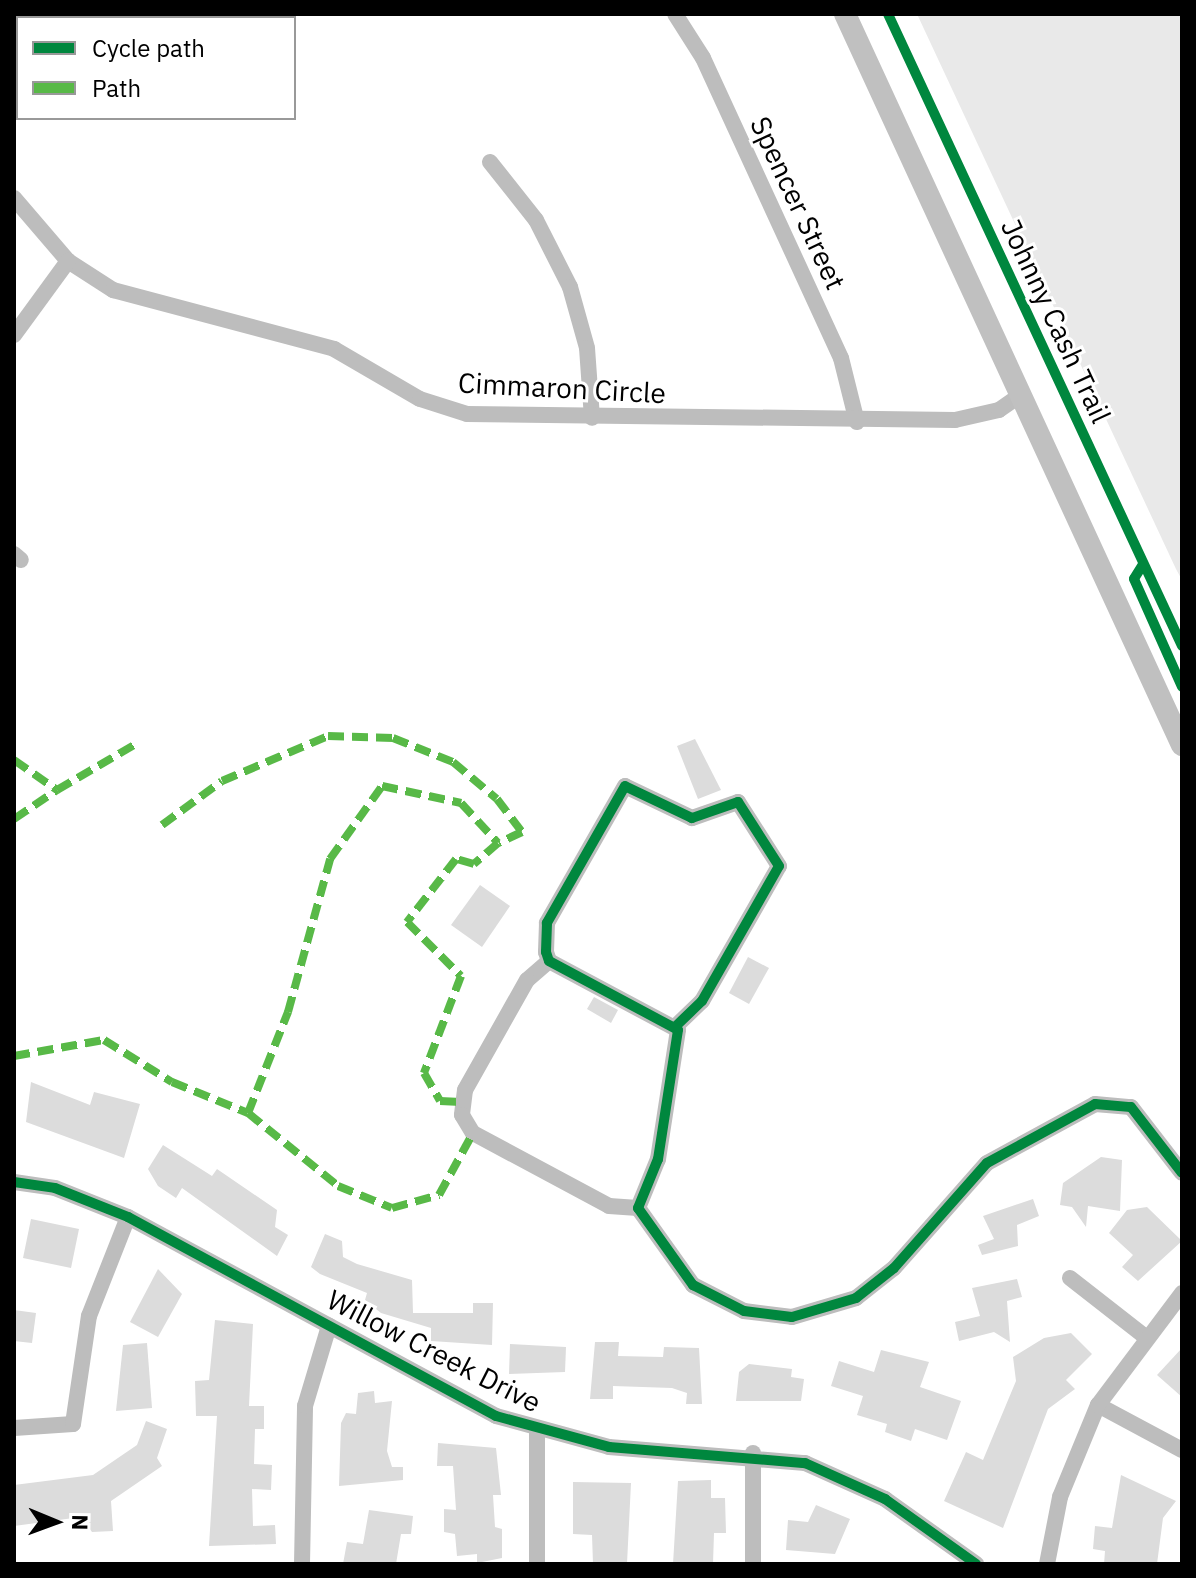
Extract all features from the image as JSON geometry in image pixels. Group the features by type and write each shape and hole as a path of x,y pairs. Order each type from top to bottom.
{"main road":[{"path":"845,14 1182,745"}],"street":[{"name":"Spencer Street","path":"675,14 703,58 841,358 857,422"},
{"path":"490,162 536,220 570,287 587,348 592,418"},
{"name":"Cimmaron Circle","path":"14,198 68,261 136,299 334,349 453,412 592,418 857,422 976,417 1019,396"},
{"path":"14,335 68,261"},
{"path":"549,961 547,923 625,786 692,818 738,802 779,866 702,1001 676,1026"},
{"path":"549,961 676,1026"},
{"path":"549,961 527,980 465,1090 462,1115 473,1133 609,1206 638,1208"},
{"path":"638,1208 658,1159 681,1049 676,1026"},
{"path":"638,1208 693,1285 744,1311 792,1317 830,1309 873,1287 987,1163 1095,1104 1131,1107 1182,1173"},
{"name":"Willow Creek Drive","path":"14,1182 55,1188 128,1217 329,1326 537,1431 609,1447 753,1453 860,1484 976,1564"},
{"path":"14,1428 73,1424 89,1316 128,1217"},
{"path":"1070,1278 1143,1335"},
{"path":"1047,1564 1060,1497 1098,1405 1143,1335 1182,1293"},
{"path":"302,1564 305,1406 329,1326"},
{"path":"1098,1405 1182,1450"},
{"path":"537,1431 537,1564"},
{"path":"753,1453 753,1564"}],"shaded area":[{"path":"917,14 1182,14 1182,580 1176,569"}],"building":[{"path":"695,739 721,790 698,799 677,746"},
{"path":"480,885 510,906 482,947 451,925"},
{"path":"748,957 769,968 749,1004 729,993"},
{"path":"594,997 618,1010 611,1023 587,1009"},
{"path":"31,1082 90,1105 94,1092 140,1104 124,1158 26,1122"},
{"path":"163,1145 212,1176 217,1169 277,1210 275,1227 288,1235 277,1256 182,1188 176,1198 158,1186 148,1169"},
{"path":"1101,1157 1122,1160 1120,1211 1088,1206 1086,1227 1072,1207 1060,1205 1063,1183"},
{"path":"1033,1199 1039,1216 1017,1225 1018,1246 982,1255 978,1245 994,1239 983,1216"},
{"path":"1147,1207 1182,1241 1138,1281 1122,1267 1133,1255 1109,1233 1127,1210"},
{"path":"31,1219 79,1229 71,1268 23,1258"},
{"path":"325,1234 342,1241 343,1257 412,1280 413,1313 473,1313 473,1303 493,1303 492,1345 431,1341 431,1328 381,1313 365,1300 367,1293 320,1274 311,1267"},
{"path":"158,1269 182,1294 158,1337 130,1322"},
{"path":"1017,1279 1022,1297 1007,1301 1010,1342 994,1332 959,1341 955,1322 980,1316 972,1288"},
{"path":"14,1310 36,1313 32,1343 14,1341"},
{"path":"215,1320 253,1324 249,1406 264,1406 264,1429 255,1429 254,1464 272,1465 271,1490 252,1489 253,1526 275,1525 276,1544 209,1546 217,1416 196,1416 195,1381 209,1380"},
{"path":"1071,1333 1092,1354 1066,1380 1075,1389 1048,1409 1003,1528 944,1501 966,1452 983,1460 1016,1381 1013,1357 1044,1338"},
{"path":"595,1342 619,1342 618,1356 663,1357 664,1347 699,1348 702,1404 686,1404 687,1393 672,1388 613,1386 613,1399 590,1399"},
{"path":"147,1343 152,1408 116,1411 123,1345"},
{"path":"510,1344 566,1347 565,1372 509,1374"},
{"path":"1182,1348 1182,1397 1157,1375"},
{"path":"881,1350 929,1362 920,1387 961,1401 947,1440 915,1429 911,1441 885,1432 887,1424 857,1415 863,1396 831,1386 839,1361 874,1372"},
{"path":"749,1364 792,1369 791,1377 804,1379 801,1401 736,1401 739,1372"},
{"path":"374,1391 375,1403 392,1401 387,1451 392,1467 403,1467 403,1480 339,1486 341,1423 346,1413 356,1414 358,1393"},
{"path":"146,1421 167,1429 157,1458 162,1466 111,1501 113,1531 92,1532 81,1517 14,1526 14,1485 93,1475 137,1445"},
{"path":"438,1443 496,1448 501,1495 493,1495 495,1527 502,1529 502,1558 477,1563 477,1554 457,1556 455,1534 444,1532 444,1509 456,1510 453,1466 437,1466"},
{"path":"1121,1475 1176,1501 1163,1518 1157,1564 1104,1564 1105,1551 1093,1549 1095,1526 1112,1528"},
{"path":"711,1480 711,1498 725,1498 726,1533 714,1533 713,1564 673,1564 678,1481"},
{"path":"573,1482 631,1483 627,1564 593,1564 592,1535 573,1534"},
{"path":"816,1505 850,1519 835,1554 786,1550 788,1520 808,1522"},
{"path":"369,1510 413,1516 411,1534 401,1534 396,1564 343,1564 347,1542 363,1544"}],"marked path":[{"path":"162,825 222,781 328,736 393,738 453,762 497,799 522,832 498,843"},
{"path":"14,760 57,790 134,745"},
{"path":"248,1113 288,1012 330,859 382,786 461,803 498,843 474,864 456,859 407,922 461,976 424,1073 440,1101 461,1102"},
{"path":"14,819 57,790"},
{"path":"14,1056 104,1040 172,1082 248,1113 338,1186 392,1208 439,1195 473,1133"}],"cycle path":[{"name":"Johnny Cash Trail","path":"888,14 1182,646"},
{"path":"1142,566 1134,579 1182,687"},
{"path":"676,1026 702,1001 779,866 738,802 692,818 625,786 547,923 546,952 549,961 678,1030 658,1159 638,1208 693,1285 744,1311 792,1317 856,1298 894,1268 987,1163 1095,1104 1131,1107 1182,1173"},
{"path":"14,1182 55,1188 128,1217 496,1416 609,1447 805,1463 885,1499 976,1564"}]}
